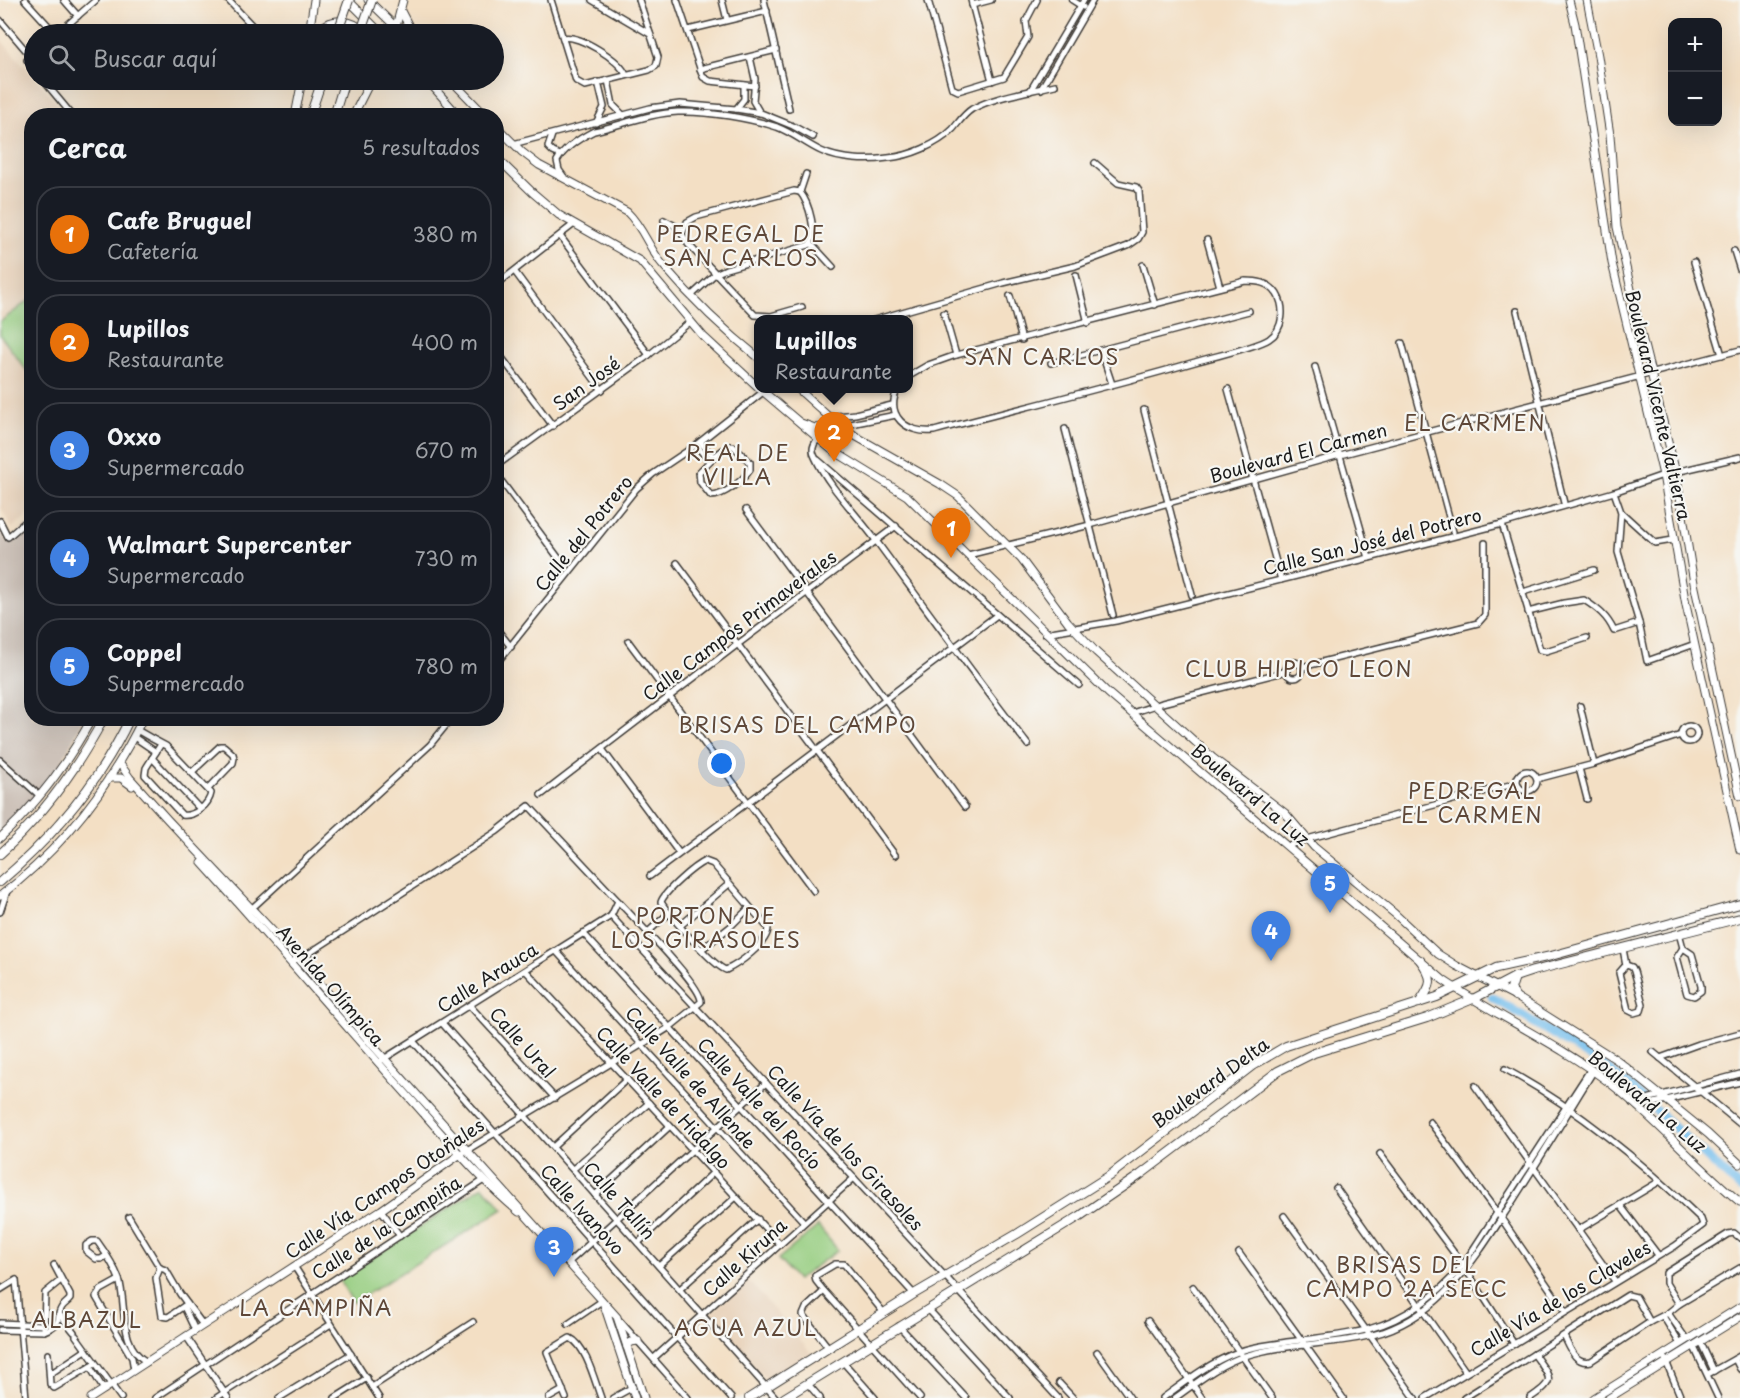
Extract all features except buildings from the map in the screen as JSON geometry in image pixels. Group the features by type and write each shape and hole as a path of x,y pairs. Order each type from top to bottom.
{"main road":[{"path":"311,24 313,0"},
{"path":"340,24 348,0 372,24"},
{"path":"370,0 389,24"},
{"path":"363,24 370,0"},
{"path":"397,24 403,0"},
{"name":"Boulevard Vicente Valtierra","path":"1569,0 1575,24 1605,226 1663,475 1695,644 1740,850"},
{"name":"Boulevard Vicente Valtierra","path":"1587,0 1610,135 1617,227 1676,473 1694,583 1740,796"},
{"path":"401,11 408,24"},
{"path":"327,24 341,20 355,24"},
{"path":"296,108 299,90"},
{"path":"313,108 319,90"},
{"path":"336,108 342,90"},
{"path":"357,108 366,90"},
{"path":"436,90 452,108"},
{"path":"461,90 478,108"},
{"path":"504,134 539,165 627,212 637,223 663,265 732,336 754,352"},
{"name":"Boulevard La Luz","path":"504,165 543,202 574,224 640,261 690,322 754,384"},
{"path":"652,275 663,265"},
{"name":"Boulevard La Luz","path":"764,393 817,440 907,496 1045,633 1132,714 1420,960 1456,988 1538,1036 1638,1104 1740,1202"},
{"name":"Boulevard La Luz","path":"802,393 841,426 951,491 966,504 1026,566 1073,627 1154,706 1227,769 1285,813 1326,857 1395,914 1438,954 1515,996 1617,1060 1708,1134 1740,1164"},
{"path":"817,440 826,428 829,417"},
{"path":"794,419 815,428 841,426"},
{"path":"0,838 40,796 67,761 87,726"},
{"path":"0,854 34,821 60,791 84,756 100,726"},
{"path":"0,882 38,849 75,807 112,753 126,726"},
{"path":"3,893 65,837 120,764 140,726"},
{"name":"Avenida Olímpica","path":"120,764 250,911 291,962 464,1152 517,1204 617,1317 644,1398"},
{"name":"Avenida Olímpica","path":"109,778 119,777 129,782 250,911 299,959 381,1061"},
{"name":"Boulevard Delta","path":"749,1398 828,1347 1109,1176 1252,1066 1286,1047 1418,1004 1496,968 1551,956 1740,904"},
{"path":"1708,913 1711,924"},
{"name":"Boulevard Delta","path":"784,1398 1080,1216 1140,1175 1249,1091 1278,1071 1301,1059 1410,1024 1473,999 1515,977 1740,918"},
{"path":"1630,933 1634,946"},
{"path":"1418,1004 1430,982 1430,975 1420,960"},
{"path":"1515,977 1511,989 1515,996"},
{"path":"1186,1118 1181,1132 1196,1132"},
{"path":"1162,1136 1173,1142 1170,1152"},
{"name":"Avenida Olímpica","path":"464,1152 484,1180 528,1219"},
{"name":"Calle Vía Campos Otoñales","path":"91,1398 381,1210 464,1152"},
{"name":"Avenida Olímpica","path":"603,1302 635,1398"},
{"path":"1665,1359 1684,1342 1740,1311"},
{"path":"1594,1398 1608,1396 1665,1359 1697,1343 1740,1311"},
{"path":"627,1347 631,1342 638,1341"}],"street":[{"path":"25,0 48,24"},
{"path":"64,0 78,16"},
{"path":"69,24 96,0"},
{"path":"228,0 251,24"},
{"path":"551,0 576,81 585,86 653,68 657,63 658,57 639,0"},
{"path":"678,0 703,77 711,81 755,86"},
{"path":"722,0 727,20"},
{"path":"764,0 789,109"},
{"path":"928,0 952,88 958,91 1004,77 1028,34 1026,21 1038,0"},
{"path":"991,0 971,3 992,81"},
{"path":"1072,0 1083,3 1087,10"},
{"path":"1041,88 1093,0"},
{"path":"595,1 650,34"},
{"path":"1030,91 1083,3"},
{"path":"688,30 767,11"},
{"path":"0,20 24,48"},
{"path":"563,38 575,38 599,51 621,65 626,75"},
{"path":"700,69 776,50"},
{"path":"1054,51 1061,54"},
{"path":"750,57 755,86 753,101 760,113 762,123"},
{"path":"608,80 613,105 624,115 626,123"},
{"path":"596,123 604,107 598,82"},
{"path":"736,109 744,99 744,85"},
{"path":"565,179 557,166 560,155 584,136 626,123 679,112 735,117 762,123 779,128 830,155 864,159 889,158 916,152 937,141 970,110 997,100 1054,85"},
{"path":"52,90 67,108"},
{"path":"744,99 753,101"},
{"path":"513,144 664,105 680,104 760,113 813,137"},
{"path":"604,107 613,105"},
{"path":"552,135 548,147 560,155"},
{"path":"891,315 1003,283 1075,266 1134,243 1142,232 1139,190 1136,187 1118,183 1095,163"},
{"path":"800,192 806,174"},
{"path":"692,295 715,274 805,248 811,243 814,232 804,197 800,192 794,191 696,217 687,222 683,230 682,234 688,244 715,274 755,315"},
{"path":"664,220 683,230"},
{"path":"504,280 574,224"},
{"path":"560,236 650,355"},
{"path":"1207,240 1220,287"},
{"path":"811,243 833,267"},
{"path":"1734,250 1740,270"},
{"path":"1694,262 1722,355"},
{"path":"1143,265 1155,305"},
{"path":"515,272 602,390"},
{"path":"1076,275 1088,323"},
{"path":"896,393 892,405 896,415 917,431 934,431 1112,384 1268,339 1281,324 1282,306 1272,287 1256,281 1245,281 956,356 928,365 913,374"},
{"path":"1010,296 1022,340"},
{"path":"774,315 802,307"},
{"path":"1051,363 1249,311"},
{"path":"1517,311 1564,503"},
{"path":"944,313 956,356"},
{"name":"San José","path":"504,460 650,355 690,322"},
{"path":"1402,343 1453,532"},
{"name":"Boulevard El Carmen","path":"968,555 1090,525 1340,455 1740,350"},
{"path":"1101,351 1112,384"},
{"path":"504,361 553,426"},
{"path":"1315,367 1369,558"},
{"path":"1228,389 1281,580"},
{"name":"Calle del Potrero","path":"504,655 636,489 653,474 698,443 756,393"},
{"path":"829,417 855,414 892,405"},
{"path":"1144,410 1192,595"},
{"path":"855,414 858,422"},
{"path":"841,426 896,415"},
{"path":"1065,429 1113,615"},
{"path":"817,440 812,449 815,457 837,490 877,541 953,648 1028,745"},
{"path":"698,443 712,459"},
{"path":"728,446 732,446 750,462 750,470 745,476 714,496 707,492 698,476 700,470 712,459 728,446"},
{"path":"815,457 1079,685"},
{"name":"Calle San José del Potrero","path":"1045,633 1116,621 1369,558 1502,524 1614,492 1663,475 1740,457"},
{"path":"504,485 560,560"},
{"path":"1614,492 1621,512 1618,552 1639,623 1647,661 1695,644"},
{"path":"746,510 965,807"},
{"path":"1621,512 1655,543 1674,540"},
{"path":"0,520 8,537 24,523"},
{"path":"1502,524 1539,647 1542,651 1587,638"},
{"name":"Calle Campos Primaverales","path":"542,795 896,526"},
{"path":"1302,667 1478,623 1485,615 1485,543"},
{"path":"677,563 895,855"},
{"path":"1522,592 1594,570"},
{"path":"1528,612 1584,600 1602,612 1614,631 1639,623"},
{"path":"651,876 747,801 997,615"},
{"path":"504,638 511,647"},
{"path":"628,641 814,891"},
{"path":"1287,670 1290,663 1299,663 1302,667"},
{"path":"1287,670 1291,677 1298,677 1302,667"},
{"path":"1132,714 1287,670"},
{"path":"1580,706 1594,764"},
{"path":"250,911 430,745 445,726"},
{"path":"136,734 161,744 208,789 210,798 190,815 184,816 144,772 161,744"},
{"path":"136,734 156,752"},
{"path":"1537,779 1594,764 1681,735"},
{"path":"192,772 220,746 229,750 234,756 234,761 208,789"},
{"path":"602,749 679,853"},
{"path":"152,758 199,808"},
{"path":"0,760 40,796"},
{"path":"1579,768 1587,799"},
{"path":"1527,771 1532,772 1537,779 1532,791 1523,790 1517,783 1520,775 1527,771"},
{"path":"1288,846 1517,783"},
{"path":"291,962 496,832 529,806 648,932 699,993 701,1000 696,1008"},
{"path":"702,862 713,864 729,884 767,925 768,931 765,938 744,959 723,969 669,913 661,899 702,862"},
{"path":"681,925 729,884"},
{"path":"0,912 3,893"},
{"path":"611,916 618,901"},
{"path":"702,949 730,927 749,908"},
{"path":"648,932 669,913"},
{"name":"Calle Arauca","path":"381,1061 611,916"},
{"name":"Calle Vía de los Girasoles","path":"611,916 1058,1398"},
{"name":"Calle Valle del Rocío","path":"584,933 915,1294"},
{"path":"1679,933 1683,948 1692,954 1701,986 1701,991 1694,996 1687,994 1679,969 1677,957 1683,948"},
{"path":"1623,949 1626,965"},
{"name":"Calle Valle de Allende","path":"556,951 804,1222"},
{"path":"1626,965 1632,967 1634,971 1643,1004 1641,1011 1628,1010 1619,980 1619,973 1626,965"},
{"name":"Calle Valle de Hidalgo","path":"526,971 780,1244"},
{"name":"Calle Ural","path":"470,1006 555,1098"},
{"name":"Calle Vía Campos Otoñales","path":"464,1152 641,1046 696,1008"},
{"name":"Calle Tallín","path":"442,1023 776,1398"},
{"path":"1660,1058 1705,1042 1740,1033"},
{"name":"Calle Ivanovo","path":"413,1041 731,1398"},
{"path":"1653,1052 1740,1124"},
{"path":"1505,1069 1569,1108 1660,1181 1578,1230"},
{"path":"1163,1398 1224,1357 1303,1342 1368,1333 1421,1308 1465,1268 1592,1071"},
{"path":"1664,1098 1694,1085 1740,1074"},
{"path":"553,1147 627,1079"},
{"path":"568,1263 766,1083"},
{"path":"1638,1104 1740,1083"},
{"path":"1475,1086 1615,1281"},
{"path":"573,1169 649,1103"},
{"path":"1430,1122 1565,1311"},
{"path":"595,1195 670,1126"},
{"path":"1380,1154 1465,1268 1514,1344"},
{"path":"638,1243 714,1172"},
{"name":"Calle Kiruna","path":"654,1358 854,1178"},
{"name":"Calle de la Campiña","path":"155,1398 484,1180"},
{"name":"Calle Vía de los Claveles","path":"1425,1398 1700,1229 1703,1225 1701,1219 1660,1181"},
{"path":"1336,1188 1466,1372"},
{"path":"659,1266 736,1197"},
{"path":"1620,1205 1658,1255"},
{"path":"381,1210 400,1236"},
{"path":"1284,1216 1415,1398"},
{"path":"129,1217 160,1268 166,1270 186,1306 195,1329"},
{"path":"680,1289 758,1219"},
{"path":"1679,1304 1666,1283 1666,1273 1728,1234 1734,1233 1740,1238"},
{"path":"1239,1252 1343,1398"},
{"path":"106,1256 119,1280 130,1341 138,1354 147,1362"},
{"path":"884,1313 846,1266 839,1263 815,1276 824,1291 920,1398"},
{"path":"0,1330 21,1331 55,1325 62,1308 70,1297 54,1265"},
{"path":"294,1266 379,1398"},
{"path":"160,1268 156,1278 162,1316 168,1317 186,1306"},
{"path":"1564,1336 1577,1359 1587,1362 1595,1359 1650,1322 1666,1315 1679,1304 1740,1268"},
{"path":"0,1290 16,1280 26,1398"},
{"path":"44,1328 45,1293 61,1280"},
{"path":"119,1280 101,1290 96,1296 132,1358 134,1370"},
{"path":"1193,1287 1272,1398"},
{"path":"824,1291 804,1311 803,1315 828,1347"},
{"path":"1464,1398 1628,1295 1636,1298 1650,1322"},
{"path":"568,1324 603,1302"},
{"path":"186,1306 203,1325"},
{"path":"928,1309 1010,1398"},
{"path":"60,1314 86,1350 104,1390"},
{"path":"1666,1315 1684,1342"},
{"path":"617,1317 688,1398"},
{"path":"114,1326 125,1321"},
{"path":"1148,1321 1202,1398"},
{"path":"372,1387 473,1322"},
{"path":"0,1323 44,1328"},
{"path":"216,1398 226,1395 331,1324"},
{"path":"899,1326 966,1398"},
{"path":"186,1336 226,1395"},
{"path":"566,1398 547,1352 570,1338 576,1341 585,1357 601,1398"},
{"path":"124,1345 130,1341"},
{"path":"1697,1343 1711,1372 1718,1398"},
{"path":"50,1374 86,1350"},
{"path":"1097,1352 1130,1398"},
{"path":"48,1354 50,1383 54,1388 93,1365"},
{"path":"279,1398 351,1354"},
{"path":"1175,1398 1241,1354"},
{"path":"1530,1398 1546,1387 1549,1380 1534,1354"},
{"path":"1711,1372 1738,1357 1740,1369"},
{"path":"1665,1359 1681,1398"},
{"path":"843,1362 875,1398"},
{"path":"93,1365 113,1384 121,1398"},
{"path":"335,1398 367,1378"},
{"path":"1059,1383 1073,1398"},
{"path":"613,1398 640,1384"},
{"path":"808,1384 820,1398"},
{"path":"549,1398 563,1390"}],"shaded area":[{"path":"0,39 24,66 24,90 46,90 62,108 24,108 24,518 12,528 0,506"},
{"path":"0,527 7,542 24,529 24,726 80,726 49,786 0,833"},
{"path":"748,1280 811,1353 767,1381 709,1315"}],"green space":[{"path":"24,304 24,367 0,335 0,322"},
{"path":"483,1186 503,1209 353,1303 339,1279"},
{"path":"818,1226 838,1250 797,1280 778,1259"}],"waterway":[{"path":"1492,997 1602,1064 1636,1092 1740,1188"}],"place":[{"name":"Lupillos","path":"834,462"},
{"name":"Cafe Bruguel","path":"951,558"},
{"name":"Coppel","path":"1330,913"},
{"name":"Walmart Supercenter","path":"1271,961"},
{"name":"Oxxo","path":"554,1277"}],"district":[{"name":"PEDREGAL DE SAN CARLOS","path":"741,245"},
{"name":"SAN CARLOS","path":"1042,356"},
{"name":"EL CARMEN","path":"1475,422"},
{"name":"REAL DE VILLA","path":"738,464"},
{"name":"CLUB HIPICO LEON","path":"1299,668"},
{"name":"BRISAS DEL CAMPO","path":"798,724"},
{"name":"PEDREGAL EL CARMEN","path":"1472,802"},
{"name":"PORTON DE LOS GIRASOLES","path":"706,927"},
{"name":"BRISAS DEL CAMPO 2A SECC","path":"1407,1276"},
{"name":"LA CAMPIÑA","path":"316,1307"},
{"name":"ALBAZUL","path":"87,1319"},
{"name":"AGUA AZUL","path":"746,1327"}]}
